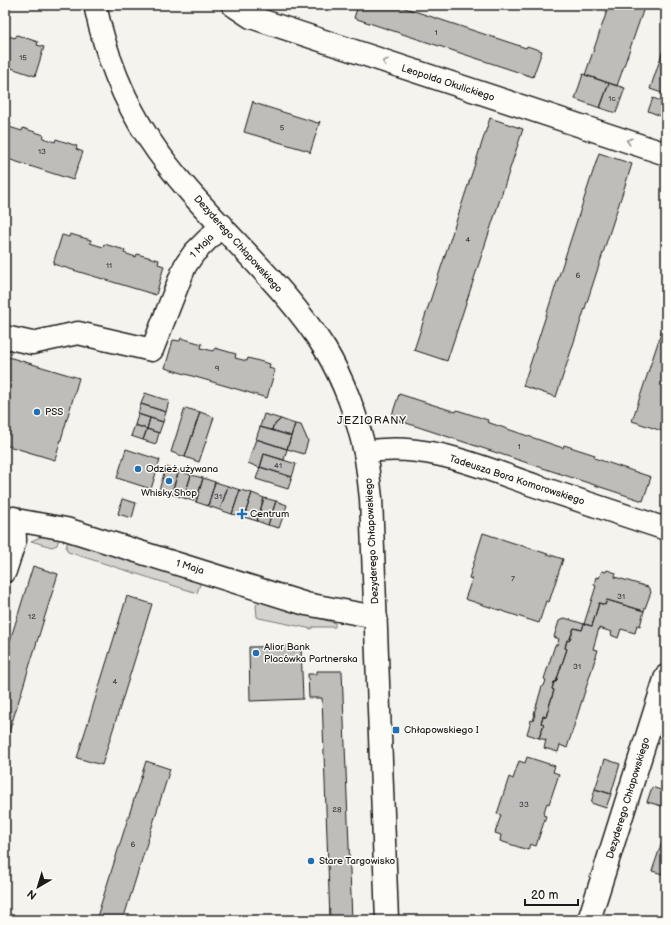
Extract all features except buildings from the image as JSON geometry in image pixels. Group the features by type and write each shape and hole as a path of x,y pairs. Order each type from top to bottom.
{"street":[{"name":"Dezyderego Chłapowskiego","path":"95,5 114,72 139,123 178,178 260,267 309,324 326,350 349,402 365,452 371,498 387,920"},
{"name":"Leopolda Okulickiego","path":"246,9 666,154"},
{"name":"1 Maja","path":"5,337 32,343 78,334 152,350 185,266 194,253 222,225"},
{"name":"Tadeusza Bora Komorowskiego","path":"365,452 402,449 432,453 493,471 666,529"},
{"name":"1 Maja","path":"10,518 66,529 306,604 376,617"},
{"path":"5,571 15,540 10,518"},
{"name":"Dezyderego Chłapowskiego","path":"590,920 666,676"}],"shaded area":[{"path":"43,536 59,538 57,545 52,547 31,541"},
{"path":"68,540 201,581 197,593 68,552 66,548"},
{"path":"261,601 335,623 335,627 312,627 312,629 259,618 257,617 256,605"}],"place":[{"name":"PSS","path":"37,412"},
{"name":"Odzież używana","path":"138,469"},
{"name":"Whisky Shop","path":"169,481"},
{"name":"Centrum","path":"242,514"},
{"name":"Alior Bank Placówka Partnerska","path":"256,653"},
{"name":"Chłapowskiego I","path":"396,730"},
{"name":"Stare Targowisko","path":"311,861"}],"district":[{"name":"JEZIORANY","path":"372,420"}]}
